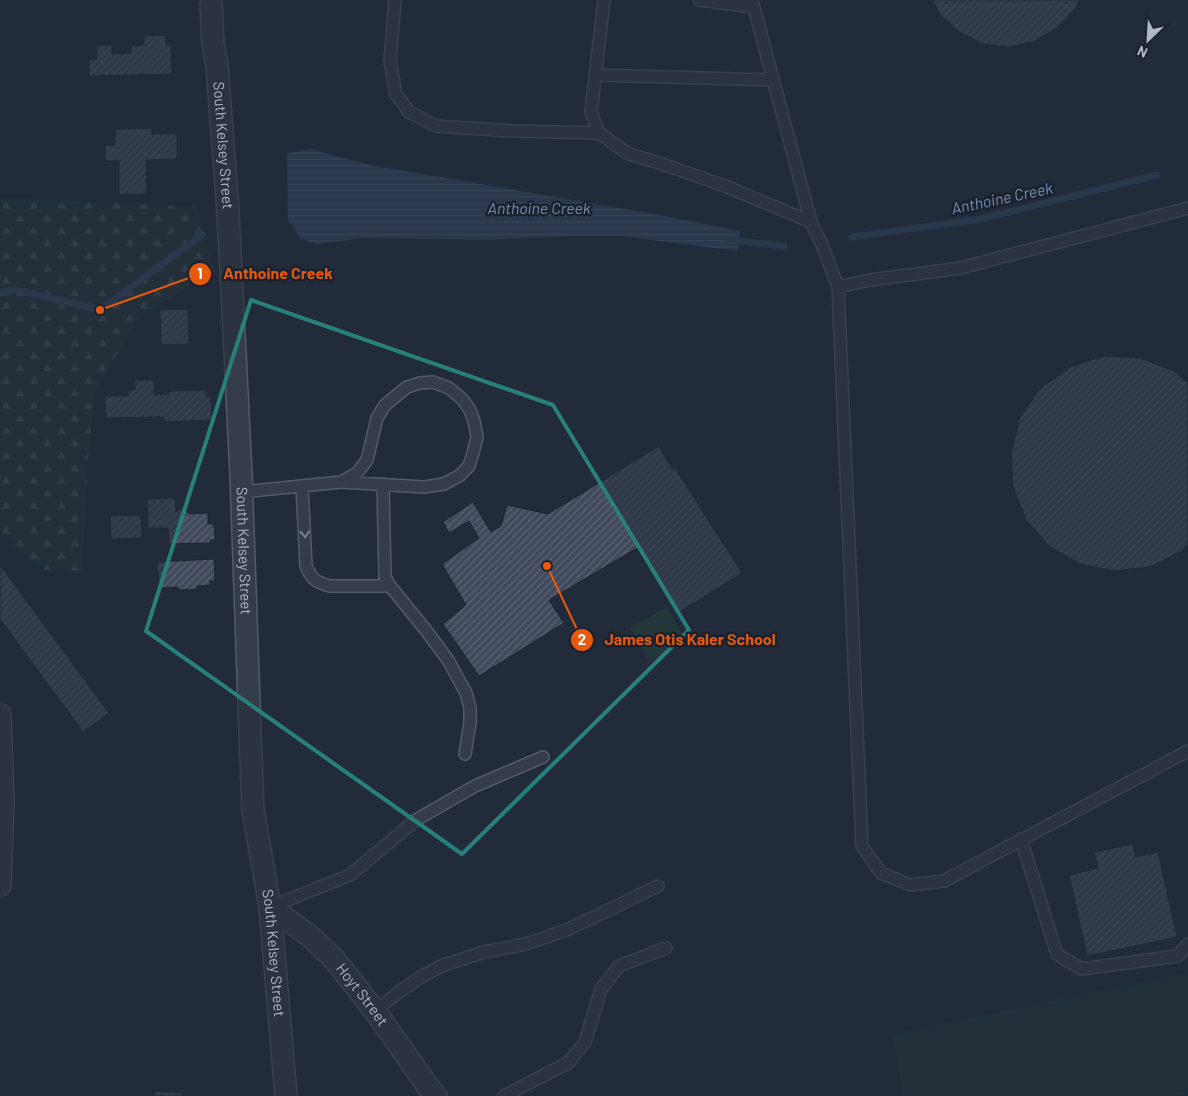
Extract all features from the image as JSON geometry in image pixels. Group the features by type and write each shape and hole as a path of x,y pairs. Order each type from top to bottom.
{"street":[{"name":"South Kelsey Street","path":"211,4 228,212 242,492 253,810 270,907 286,1096"},
{"path":"0,715 3,802 0,885"},
{"name":"Hoyt Street","path":"270,907 311,937 334,959 375,1011 428,1088 436,1096"}],"lane":[{"path":"395,0 390,61 396,94 409,112 436,126 512,132 599,133"},
{"path":"604,0 591,112 599,133 629,154 659,162 725,186 811,222"},
{"path":"699,0 753,4 811,222 838,287 862,846 881,873 910,885 944,881 1188,751"},
{"path":"596,75 773,80"},
{"path":"838,287 870,280 961,268 1188,208"},
{"path":"242,492 341,482 424,487 444,484 459,476 469,466 474,453 477,437 470,410 462,399 449,388 433,382 407,387 385,405 377,418 367,460 357,473 341,482"},
{"path":"383,484 386,577 390,586 448,660 466,692 470,708 470,723 465,754"},
{"path":"302,486 306,566 312,578 328,586 390,586"},
{"path":"270,907 350,875 416,820 475,786 544,757"},
{"path":"1021,839 1057,954 1082,969 1178,956 1188,944"},
{"path":"375,1011 419,978 441,966 484,952 526,944 569,929 658,886"},
{"path":"504,1096 568,1063 585,1042 601,988 619,966 666,948"}],"highlighted area":[{"path":"251,300 553,405 689,630 462,854 146,631"}],"green space":[{"path":"0,198 196,207 214,272 140,316 95,391 88,459 82,571 40,570 0,531"},
{"path":"667,607 686,641 649,662 630,628"},
{"path":"1188,973 1188,1093 1173,1096 903,1096 893,1034"}],"water":[{"path":"311,149 370,165 649,213 740,231 738,251 620,236 488,240 364,238 316,244 300,238 288,220 287,153"}],"building":[{"path":"932,0 1079,0 1075,9 1057,28 1035,41 1009,47 983,44 959,32 940,14"},
{"path":"165,35 166,45 171,45 172,74 89,76 89,59 97,59 96,45 112,45 112,54 131,53 131,46 144,45 144,36"},
{"path":"152,128 152,134 177,134 177,159 146,160 147,194 119,194 119,161 105,161 105,145 115,145 115,129"},
{"path":"188,309 189,344 161,345 160,310"},
{"path":"1104,356 1140,358 1174,371 1188,383 1188,544 1181,552 1149,567 1114,571 1080,564 1049,546 1026,520 1013,487 1011,452 1020,417 1041,388 1070,367"},
{"path":"134,380 154,380 154,395 169,394 169,391 206,390 206,397 211,397 212,420 164,422 164,417 106,418 105,396 128,396 128,390 135,390"},
{"path":"659,446 672,469 675,468 742,573 678,613 637,548 549,600 564,623 479,676 443,624 466,605 442,564 479,538 469,521 449,533 443,522 473,502 491,532 501,526 507,505 548,514"},
{"path":"175,498 176,512 185,510 189,514 208,513 208,524 214,524 215,540 210,540 210,543 169,544 168,528 148,528 147,499"},
{"path":"141,515 142,538 111,539 110,516"},
{"path":"214,559 215,581 210,581 210,585 197,586 197,589 159,588 157,562"},
{"path":"0,565 109,713 83,732 0,619"},
{"path":"1133,844 1136,857 1158,852 1177,937 1087,956 1069,875 1098,868 1094,852"},
{"path":"154,1091 182,1093 182,1096 154,1096"}],"waterway":[{"name":"Anthoine Creek","path":"852,237 981,219 1157,175"},
{"name":"Anthoine Creek","path":"0,293 16,290 100,310 202,235"},
{"name":"Anthoine Creek","path":"729,240 784,246"}],"place":[{"name":"Anthoine Creek","path":"100,310"},
{"name":"James Otis Kaler School","path":"547,566"}]}
